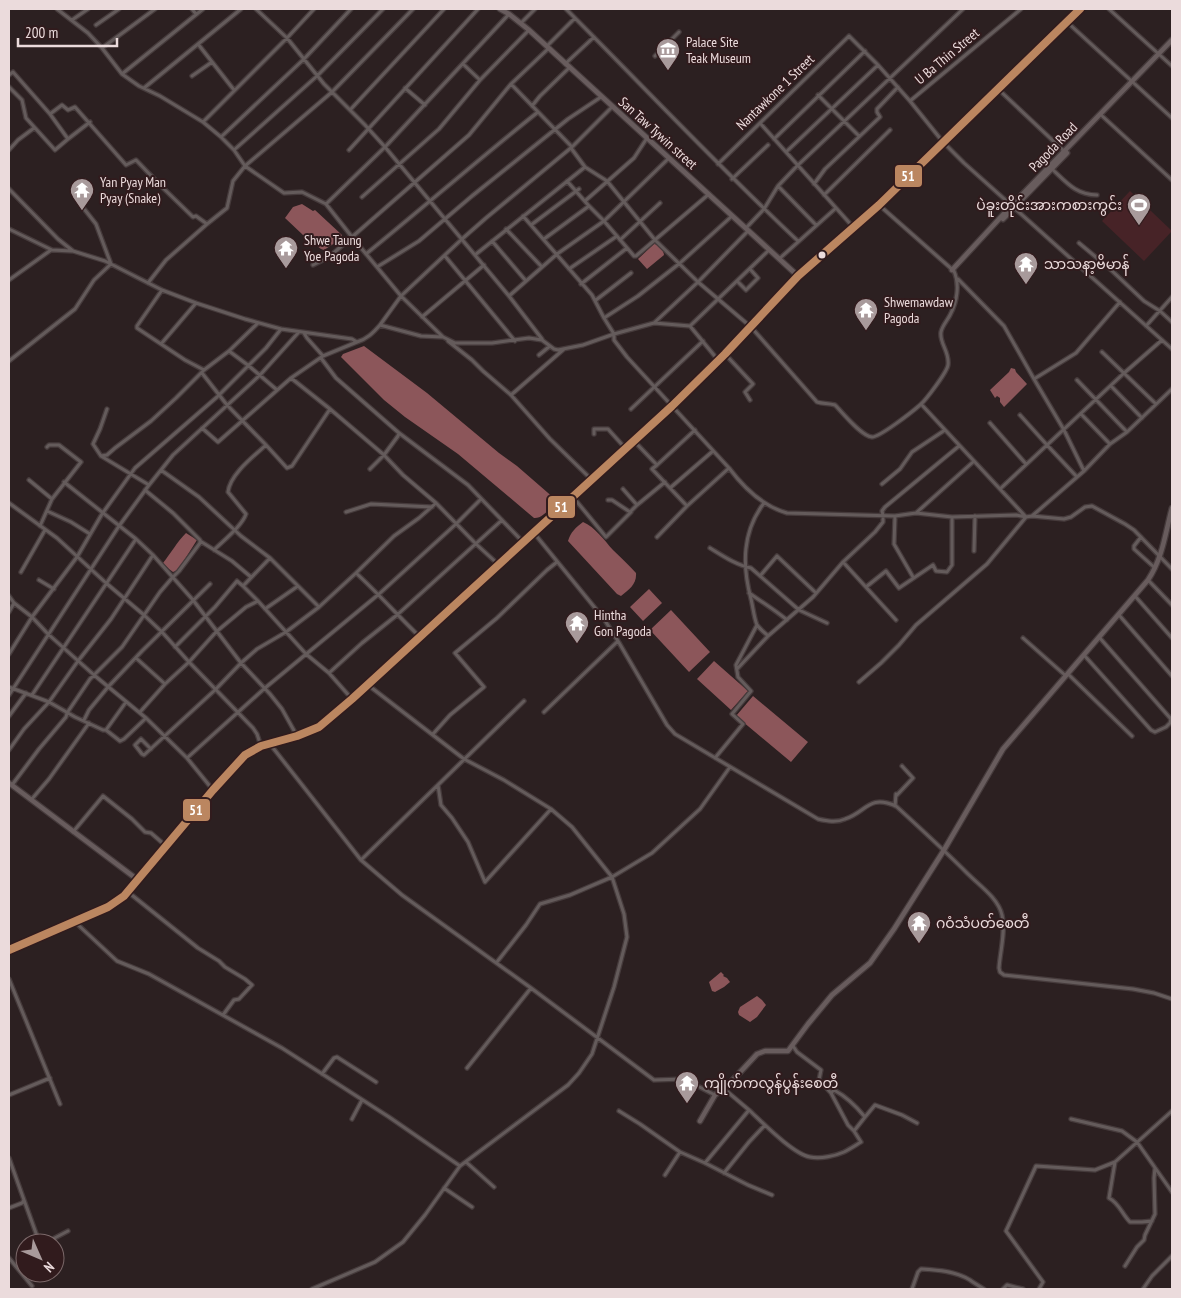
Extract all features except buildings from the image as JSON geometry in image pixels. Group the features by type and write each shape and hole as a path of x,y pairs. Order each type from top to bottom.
{"street":[{"path":"57,9 88,33 122,74 203,122 234,150 245,166 284,193 302,192 326,204 401,296 422,318 511,395 550,439 592,480"},
{"path":"72,20 88,9"},
{"path":"96,25 119,9"},
{"path":"102,48 155,9"},
{"path":"192,9 196,14"},
{"path":"122,74 203,9"},
{"path":"144,88 241,9"},
{"path":"256,9 286,38 332,92 386,147 484,265 542,340 556,350 583,345 654,323 690,326 718,360"},
{"path":"203,122 314,9"},
{"path":"221,137 304,59 351,9"},
{"path":"234,150 318,76 383,9"},
{"path":"148,283 166,260 227,208 233,181 245,166 332,92 413,9"},
{"path":"350,110 444,9"},
{"path":"349,150 478,9"},
{"name":"San Taw Tywin street","path":"500,9 521,23 548,47 798,276"},
{"path":"521,23 535,9"},
{"path":"566,9 732,179 798,241"},
{"path":"654,323 698,282 747,230 764,209 778,186 797,166 963,9"},
{"name":"U Ba Thin Street","path":"910,101 1021,9"},
{"path":"9,950 108,907 124,896 245,755 261,746 297,736 320,727 368,685 672,406 752,327 798,276 854,228 1080,9"},
{"path":"1109,9 1172,66"},
{"path":"326,204 386,147 509,14"},
{"path":"313,265 329,257 468,135 511,84 575,18"},
{"path":"1067,22 1172,118"},
{"path":"362,197 439,129 480,80 529,30"},
{"path":"655,56 679,32"},
{"name":"Nantawkone 1 Street","path":"718,164 849,36 865,51"},
{"path":"565,64 594,37"},
{"name":"Pagoda Road","path":"1160,55 1172,40"},
{"path":"198,44 234,90"},
{"name":"Pagoda Road","path":"953,270 1133,82 1172,45"},
{"path":"774,139 865,51 898,87 943,142 964,163 1172,349"},
{"path":"192,76 212,62"},
{"path":"463,64 480,80"},
{"path":"786,152 878,65"},
{"path":"532,106 570,68"},
{"path":"9,75 13,72 50,114 68,139"},
{"path":"511,84 556,129 586,167 606,181 655,240 718,300 752,327 816,402 829,403 834,406 864,434 872,437 881,434 921,404 948,367 949,358 940,337 941,330 951,313 957,293 957,279"},
{"path":"9,87 22,100 26,118 55,150 90,122"},
{"path":"814,184 825,169 880,117 877,109 898,87"},
{"path":"405,88 425,105"},
{"path":"998,89 1065,152"},
{"path":"9,94 13,91"},
{"path":"818,95 859,136"},
{"path":"377,267 419,242 472,196 568,119 601,97"},
{"path":"50,114 62,106 68,110 75,107 126,165 136,160 193,217 196,216 207,224"},
{"path":"202,428 218,442 291,378 322,357 364,340 371,335 401,296 462,239 571,147 612,107"},
{"path":"366,254 538,112"},
{"path":"1101,115 1172,180"},
{"path":"760,123 854,228"},
{"path":"9,150 18,140 34,128"},
{"path":"824,195 890,130"},
{"name":"Pagoda Road","path":"1051,168 1087,130"},
{"path":"585,201 634,158 647,138"},
{"path":"732,179 768,145"},
{"path":"509,296 557,254 604,221 670,158"},
{"path":"475,255 586,167"},
{"path":"1051,168 1079,192 1087,195 1097,195"},
{"path":"567,181 634,256 709,194"},
{"path":"778,186 816,225"},
{"path":"9,189 58,239 73,251"},
{"path":"531,225 577,190"},
{"path":"620,240 660,203"},
{"path":"879,204 953,270 957,279 1004,326 1064,430 1084,471"},
{"path":"544,240 589,206"},
{"path":"778,259 836,208"},
{"path":"85,210 96,224 111,264"},
{"path":"523,216 596,300 614,334 614,340 742,483 764,503 786,513 895,516 916,513 952,517 1016,515 1064,519 1071,517 1085,507 1092,506 1125,524 1141,537 1172,569"},
{"path":"604,318 638,296 680,263 732,216"},
{"path":"9,229 52,250 73,251 105,261 162,290 196,303 281,329 352,339 357,342"},
{"path":"506,229 542,267"},
{"path":"569,269 617,236"},
{"path":"492,241 526,281"},
{"path":"1078,243 1172,322"},
{"path":"581,284 609,264 627,248"},
{"path":"9,280 52,250"},
{"path":"690,326 769,250"},
{"path":"445,256 515,341"},
{"path":"9,361 75,309 94,280 111,264"},
{"path":"422,318 484,265"},
{"path":"737,282 746,290 758,278 750,269"},
{"path":"596,300 631,273"},
{"path":"162,290 137,328 203,372 227,404 287,468 292,466 330,409"},
{"path":"1146,326 1172,297"},
{"path":"1034,380 1076,353 1120,302"},
{"path":"161,344 196,303"},
{"path":"101,456 107,456 114,448 151,421 258,323"},
{"path":"380,325 421,336 443,337 456,343 492,343 529,338 542,340"},
{"path":"9,654 32,617 77,557 102,514 135,468 220,394 266,348 281,329"},
{"path":"301,332 322,357 336,378 399,433 468,485 524,543"},
{"path":"9,696 11,688 119,526 173,455 260,375 301,332"},
{"path":"1000,489 1162,340"},
{"path":"631,410 703,341"},
{"path":"539,355 550,346"},
{"path":"511,395 564,348"},
{"path":"229,351 277,390"},
{"path":"1102,352 1156,404"},
{"path":"725,354 754,384 745,392 750,400"},
{"path":"291,378 384,455 403,475 436,503 499,566"},
{"path":"1077,380 1127,432"},
{"path":"1111,386 1142,418"},
{"path":"1032,516 1084,471 1110,444 1127,432 1172,389"},
{"path":"921,404 1026,517"},
{"path":"107,409 93,444 101,456 149,485"},
{"path":"1080,414 1110,444"},
{"path":"1020,415 1077,477"},
{"path":"990,423 1026,464"},
{"path":"594,434 594,429 608,429 626,449"},
{"path":"687,506 652,469 695,430"},
{"path":"882,484 900,469 912,452 945,430"},
{"path":"370,469 384,455 399,433"},
{"path":"634,442 657,465"},
{"path":"214,550 246,517 246,514 228,492 229,485 234,476 266,444"},
{"path":"40,526 52,499 81,462 59,445 49,445 46,448"},
{"path":"737,669 768,636 799,610 843,562 875,532 882,522 882,510 884,507 959,446"},
{"path":"670,488 714,451"},
{"path":"916,513 974,462"},
{"path":"657,537 687,506 729,468"},
{"path":"162,470 198,497 241,536 270,558 319,607"},
{"path":"29,480 52,499"},
{"path":"64,482 102,514 136,539 154,556 193,600 241,663 282,709 297,736"},
{"path":"573,498 606,537 637,505 665,482"},
{"path":"623,489 637,505"},
{"path":"145,490 173,513 200,541 232,561 251,577"},
{"path":"187,758 265,688 379,594 456,524 481,498"},
{"path":"608,500 612,500 631,512"},
{"path":"9,503 92,569 162,632 257,734 261,746"},
{"path":"151,749 142,739 134,745 143,755 151,749 257,649 286,632 319,607 394,536 436,503"},
{"path":"764,503 747,539 744,566 758,625 768,636"},
{"path":"346,512 371,504 432,507"},
{"path":"700,1121 715,1095 738,1076 757,1054 765,1051 788,1051 832,995 870,963 944,850 1003,749 1148,580 1160,558 1172,508"},
{"path":"47,511 77,525 90,534"},
{"path":"895,516 894,544 913,578"},
{"path":"974,551 975,516"},
{"path":"866,587 886,572 898,588 933,565 936,571 948,572 952,565 952,517"},
{"path":"858,682 881,663 916,625 987,564 1026,517"},
{"path":"329,673 362,643 398,615 502,520"},
{"path":"21,572 45,530"},
{"path":"534,533 604,619 667,725 675,734 818,819 834,822 846,819 871,804 880,801 894,806 944,850 999,906 1003,925 999,968 1000,972 1004,975 1133,989 1172,999"},
{"path":"1141,537 1134,546 1134,549 1155,568"},
{"path":"32,695 136,539"},
{"path":"138,880 10,784 66,717 94,675 122,647 160,592 180,571 200,541"},
{"path":"710,548 751,568 799,610 827,623"},
{"path":"9,750 24,729 49,702 125,599 154,556"},
{"path":"760,576 777,556 816,593"},
{"path":"243,586 270,558"},
{"path":"432,734 450,715 484,688 455,653 497,618 557,562"},
{"path":"843,562 896,620"},
{"path":"356,573 420,637"},
{"path":"40,580 54,589"},
{"path":"1148,580 1172,606"},
{"path":"175,647 226,595 237,581 258,601 306,654 329,673 352,699"},
{"path":"84,720 89,710 108,687 210,584"},
{"path":"265,609 298,586"},
{"path":"749,592 787,620"},
{"path":"9,596 78,661 166,736 213,790"},
{"path":"1135,596 1172,638"},
{"path":"140,712 216,632 246,607 258,601"},
{"path":"9,612 14,602"},
{"path":"1118,615 1172,676"},
{"path":"714,758 743,724 732,714 751,691 738,677 736,665 758,625"},
{"path":"1084,655 1151,730 1155,732 1170,723 1171,718 1099,637"},
{"path":"1023,638 1067,675 1132,736"},
{"path":"544,712 618,641"},
{"path":"136,658 165,684"},
{"path":"312,1289 375,1262 402,1242 425,1215 460,1166 568,1085 579,1073 592,1054 614,987 627,938 624,914 612,877 572,827 552,809 504,780 464,759 368,685"},
{"path":"11,688 49,702 67,713 106,730 120,741 146,718"},
{"path":"9,716 26,693"},
{"path":"360,860 524,701"},
{"path":"106,730 126,702"},
{"path":"32,800 89,723"},
{"path":"270,744 360,860 402,895 497,962 654,1080 684,1080 715,1095"},
{"path":"894,806 896,795 913,778 902,766"},
{"path":"497,962 540,904 570,895 612,877 652,853 700,809 730,767"},
{"path":"438,785 441,805 468,842 485,882 552,809"},
{"path":"73,832 103,796 145,832 151,833 166,846"},
{"path":"128,892 191,943 245,979 252,986 239,999 234,1000 223,1015"},
{"path":"74,922 117,961 149,974 282,1048 460,1166"},
{"path":"9,979 60,1104"},
{"path":"467,1068 531,988"},
{"path":"722,1088 791,1147 810,1157 829,1157 844,1152 861,1142 848,1125 831,1093 819,1080 821,1070 793,1046"},
{"path":"322,1074 334,1058 337,1057 376,1082"},
{"path":"9,1095 50,1078"},
{"path":"831,1093 834,1090 843,1095 866,1117"},
{"path":"352,1119 362,1100"},
{"path":"854,1131 876,1105 902,1115 917,1124"},
{"path":"705,1163 749,1110"},
{"path":"619,1111 680,1152 772,1195"},
{"path":"1039,1289 1044,1282 1006,1231 1036,1166 1095,1170 1115,1162 1172,1111"},
{"path":"1071,1119 1122,1131 1137,1142 1172,1192"},
{"path":"724,1173 765,1125"},
{"path":"664,1175 680,1152"},
{"path":"9,1158 10,1167 41,1242 49,1241 68,1232"},
{"path":"466,1162 494,1187"},
{"path":"1115,1162 1109,1198 1115,1201 1130,1222 1152,1221"},
{"path":"1125,1266 1137,1247 1144,1240 1144,1236 1155,1214 1155,1168"},
{"path":"444,1188 472,1207"},
{"path":"9,1208 22,1203 24,1200"},
{"path":"1143,1289 1152,1276 1172,1256"},
{"path":"9,1258 32,1286"},
{"path":"912,1289 918,1272 921,1269 934,1269 957,1274 984,1289"},
{"path":"1003,1289 1007,1285 1024,1289"}],"shaded area":[{"path":"1130,191 1172,231 1144,261 1102,221"},
{"path":"302,204 313,211 315,210 342,235 338,241 324,250 321,249 285,218 293,207"},
{"path":"654,244 660,248 664,255 647,269 638,259"},
{"path":"364,346 427,393 517,466 555,499 556,503 543,515 534,518 458,454 384,400 341,357 343,354"},
{"path":"1011,368 1015,369 1027,384 1004,407 1000,402 1000,398 997,396 995,398 990,390"},
{"path":"583,522 595,530 636,573 634,584 621,596 568,541 570,535"},
{"path":"186,533 197,540 178,570 173,572 163,563"},
{"path":"649,589 662,603 643,621 630,607"},
{"path":"671,610 710,652 689,672 650,630"},
{"path":"714,661 748,691 731,710 697,679"},
{"path":"753,696 808,742 791,762 736,716"},
{"path":"721,972 730,982 715,992 712,991 709,982"},
{"path":"757,996 766,1005 757,1017 750,1022 739,1015 738,1012 740,1007"}],"transit line":[{"name":"51","path":"9,950 108,907 124,896 245,755 261,746 297,736 319,727 352,699 672,406 725,354 798,276 879,205 1080,9"}],"place":[{"name":"Palace Site Teak Museum","path":"668,71"},
{"name":"Yan Pyay Man Pyay (Snake)","path":"82,211"},
{"name":"ပဲခူးတိုင်းအားကစားကွင်း","path":"1139,226"},
{"name":"Shwe Taung Yoe Pagoda","path":"286,269"},
{"name":"သာသနာ့ဗိမာန်","path":"1026,285"},
{"name":"Shwemawdaw Pagoda","path":"866,331"},
{"name":"Hintha Gon Pagoda","path":"577,644"},
{"name":"ဂဝံသံပတ်စေတီ","path":"919,944"},
{"name":"ကျိုက်ကလွန်ပွန်းစေတီ","path":"687,1104"}]}
